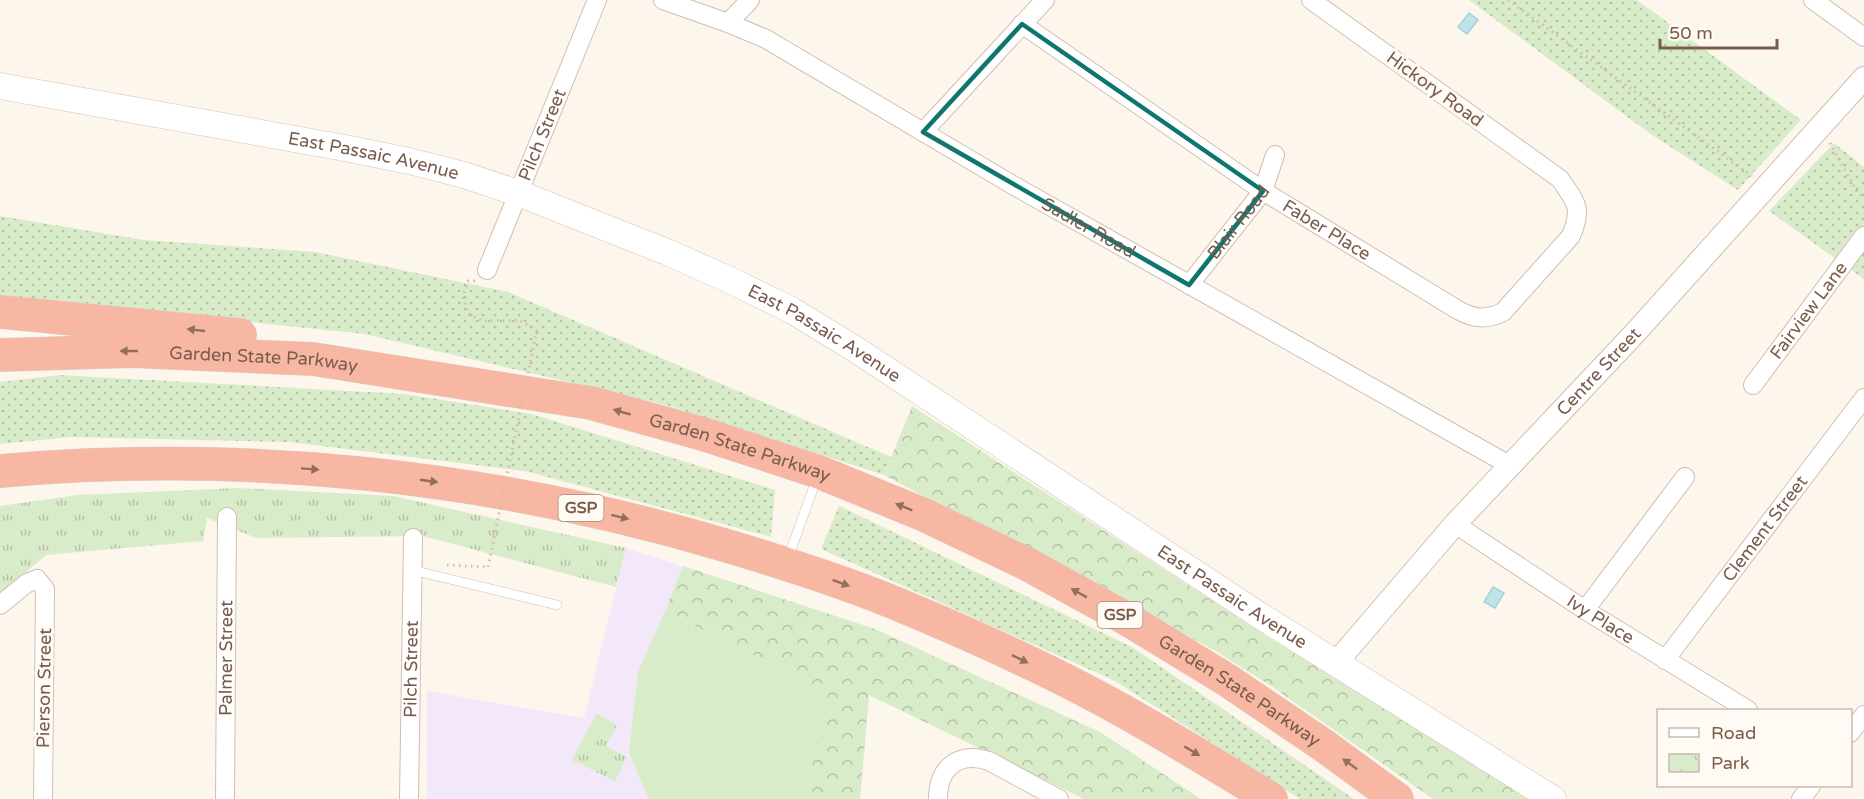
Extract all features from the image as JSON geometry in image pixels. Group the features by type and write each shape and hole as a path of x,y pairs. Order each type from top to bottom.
{"highway":[{"path":"0,312 236,334 264,340 313,359"},
{"name":"Garden State Parkway","path":"0,355 132,351 313,359 591,403 703,434 819,472 922,514 1027,564 1127,619 1227,680 1323,745 1397,799"},
{"name":"GSP","path":"0,471 146,464 260,465 371,473 483,489 592,510 688,534 786,563 887,600 990,644 1070,683 1186,746 1271,799"},
{"path":"0,490 260,465"}],"main road":[{"name":"East Passaic Avenue","path":"0,86 409,161 518,194 667,252 730,280 793,311 855,350 1335,664 1553,799"}],"street":[{"name":"Pilch Street","path":"487,270 597,0"},
{"name":"Sadler Road","path":"663,0 766,39 1189,285 1511,466"},
{"path":"728,23 750,0"},
{"path":"923,132 1045,0"},
{"name":"Hickory Road","path":"1311,0 1560,179"},
{"path":"1814,0 1864,37"},
{"name":"Faber Place","path":"1022,24 1263,190 1468,316 1492,317 1503,312 1571,236 1577,222 1578,209 1560,179"},
{"name":"Centre Street","path":"1335,664 1455,524 1859,92"},
{"name":"Blair Road","path":"1189,285 1263,190 1275,155"},
{"name":"Fairview Lane","path":"1753,385 1864,236"},
{"name":"Clement Street","path":"1665,660 1864,398"},
{"path":"1585,610 1685,477"},
{"name":"Palmer Street","path":"225,799 227,517"},
{"name":"Ivy Place","path":"1455,524 1585,610 1745,709"},
{"name":"Pilch Street","path":"409,799 413,538"},
{"name":"Pierson Street","path":"0,605 27,583 37,579 45,589 43,799"},
{"path":"1852,732 1864,715"},
{"path":"938,799 938,787 948,768 957,761 968,758 978,758 992,764 1059,799"},
{"path":"1801,799 1810,787"}],"lane":[{"path":"786,563 819,472"},
{"path":"412,570 556,605"}],"path":[{"path":"1508,0 1753,177"},
{"path":"1829,142 1857,192 1864,199"},
{"path":"487,270 482,280 468,281 463,296 468,314 483,321 519,320 537,330 488,567"}],"highlighted area":[{"path":"1022,24 1263,191 1189,285 923,132"}],"shaded area":[{"path":"626,548 875,629 860,799 427,799 427,691 584,718"}],"green space":[{"path":"1469,0 1637,0 1801,120 1738,190 1652,135"},
{"path":"1834,143 1864,167 1864,279 1769,211"},
{"path":"0,216 144,240 315,252 508,292 891,457 884,475 666,405 365,334 0,296"},
{"path":"60,375 404,394 532,414 775,490 771,537 525,471 289,442 70,437 0,444 0,382"},
{"path":"912,406 1268,637 1530,799 1433,799 1271,686 1214,650 884,475"},
{"path":"238,488 393,496 626,548 616,587 423,536 256,538 207,518 203,541 46,555 0,594 0,506 77,495"},
{"path":"839,506 1132,647 1354,799 1300,799 1115,681 821,549"},
{"path":"683,566 875,629 1100,732 1201,799 1084,799 869,695 860,799 800,799 830,714 822,690 665,611"},
{"path":"665,611 822,690 830,714 800,799 649,799 629,753 638,672"},
{"path":"596,714 617,725 606,746 627,757 615,781 572,760"}],"water":[{"path":"1469,13 1478,20 1467,34 1458,27"},
{"path":"1493,587 1504,593 1495,608 1484,602"}]}
